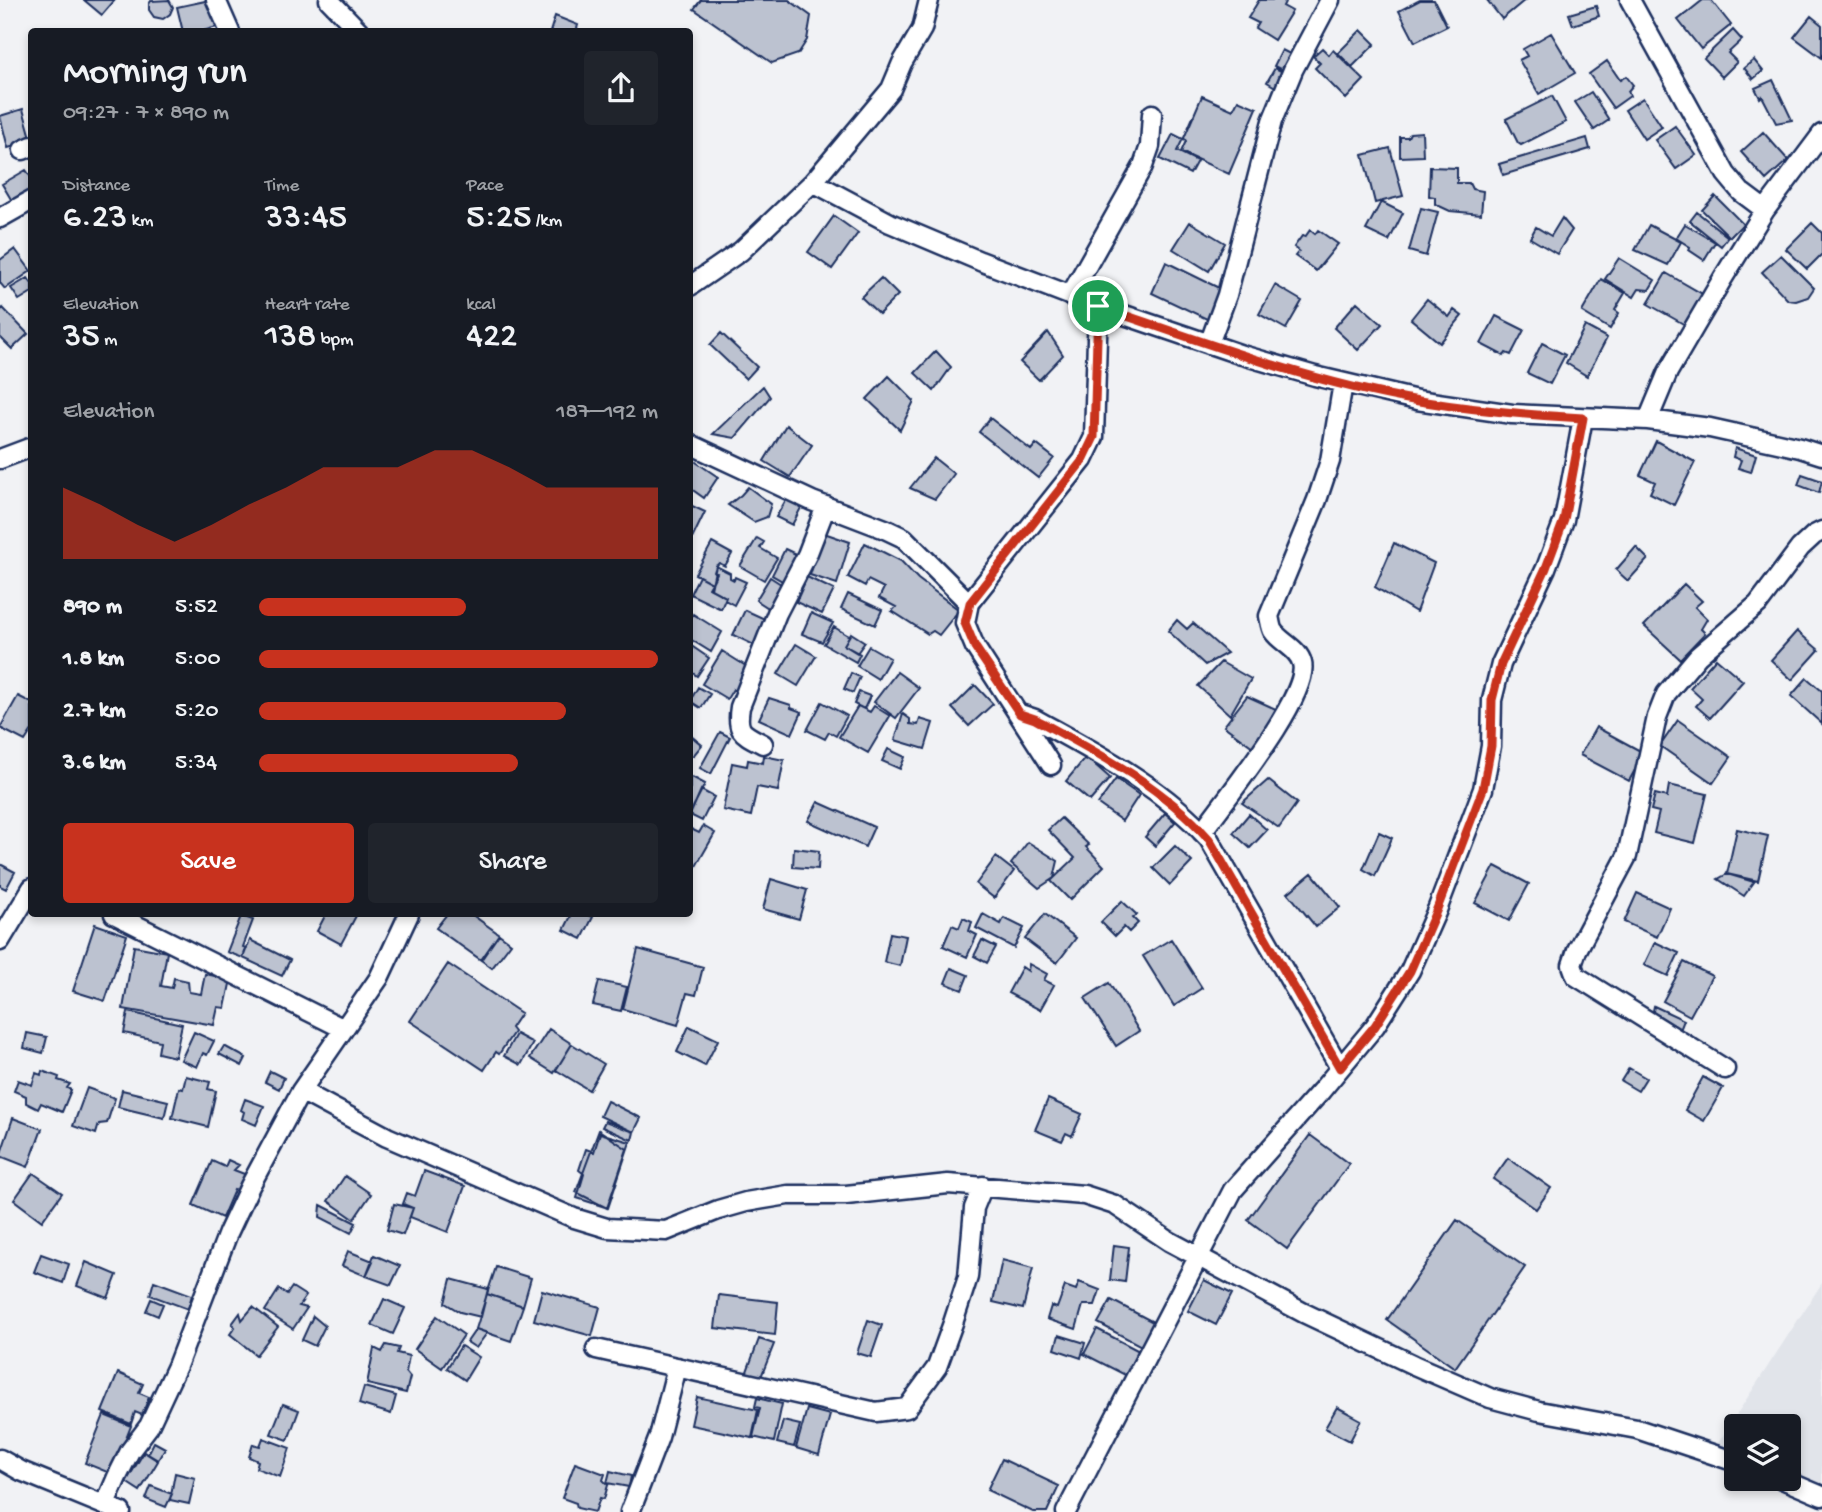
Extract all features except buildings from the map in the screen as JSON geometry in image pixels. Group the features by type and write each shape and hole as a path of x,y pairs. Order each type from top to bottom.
{"street":[{"path":"216,0 228,28"},
{"path":"329,0 356,28"},
{"path":"693,283 741,251 813,182 891,89 902,63 922,29 929,0"},
{"path":"1209,344 1227,295 1272,121 1293,70 1330,0"},
{"path":"1630,0 1726,174 1741,192 1765,210"},
{"path":"1070,296 1143,166 1150,146 1152,114"},
{"path":"1648,420 1668,372 1765,210 1822,134"},
{"path":"813,182 890,223 1070,296 1209,344 1343,383 1417,400 1498,412 1648,420 1710,428 1800,448 1822,456"},
{"path":"0,218 28,202"},
{"path":"1051,765 975,647 965,623 970,603 1083,460 1094,437 1098,306"},
{"path":"1202,832 1275,732 1301,680 1302,662 1294,650 1273,631 1269,616 1330,461 1343,383"},
{"path":"1066,1512 1233,1190 1375,1026 1410,971 1483,789 1491,746 1492,700 1501,664 1546,568 1564,520 1583,418"},
{"path":"693,445 904,538 970,603"},
{"path":"0,459 28,448"},
{"path":"763,744 744,734 737,723 740,707 777,614 807,555 826,506"},
{"path":"1725,1069 1576,976 1572,965 1577,950 1627,856 1657,718 1666,694 1698,656 1758,604 1800,548 1822,531"},
{"path":"1020,714 1035,719 1122,767 1180,808 1209,839 1340,1068"},
{"path":"0,942 28,895"},
{"path":"120,917 342,1028"},
{"path":"0,1459 21,1471 113,1509 130,1451 149,1426 177,1366 244,1198 301,1091 379,978 409,917"},
{"path":"301,1091 387,1137 574,1218 607,1228 666,1231 746,1202 788,1195 856,1194 948,1184 1102,1199 1131,1214 1169,1241 1304,1313 1490,1398 1539,1411 1637,1429 1724,1458"},
{"path":"596,1349 876,1412 907,1408 937,1367 953,1323 968,1277 974,1208 983,1186"},
{"path":"630,1512 659,1437 677,1367"},
{"path":"1801,1487 1822,1496"}],"shaded area":[{"path":"1822,1283 1822,1505 1786,1491 1801,1491 1801,1414 1737,1414"},
{"path":"1724,1434 1724,1466 1707,1460"}],"route":[{"path":"1098,306 1242,355 1315,376 1417,400 1512,414 1583,418 1564,520 1546,568 1501,664 1492,700 1491,746 1483,789 1410,971 1375,1026 1340,1068 1209,839 1180,808 1122,767 1035,719 1020,714 975,647 965,623 970,603 1083,460 1094,437 1098,306"}]}
